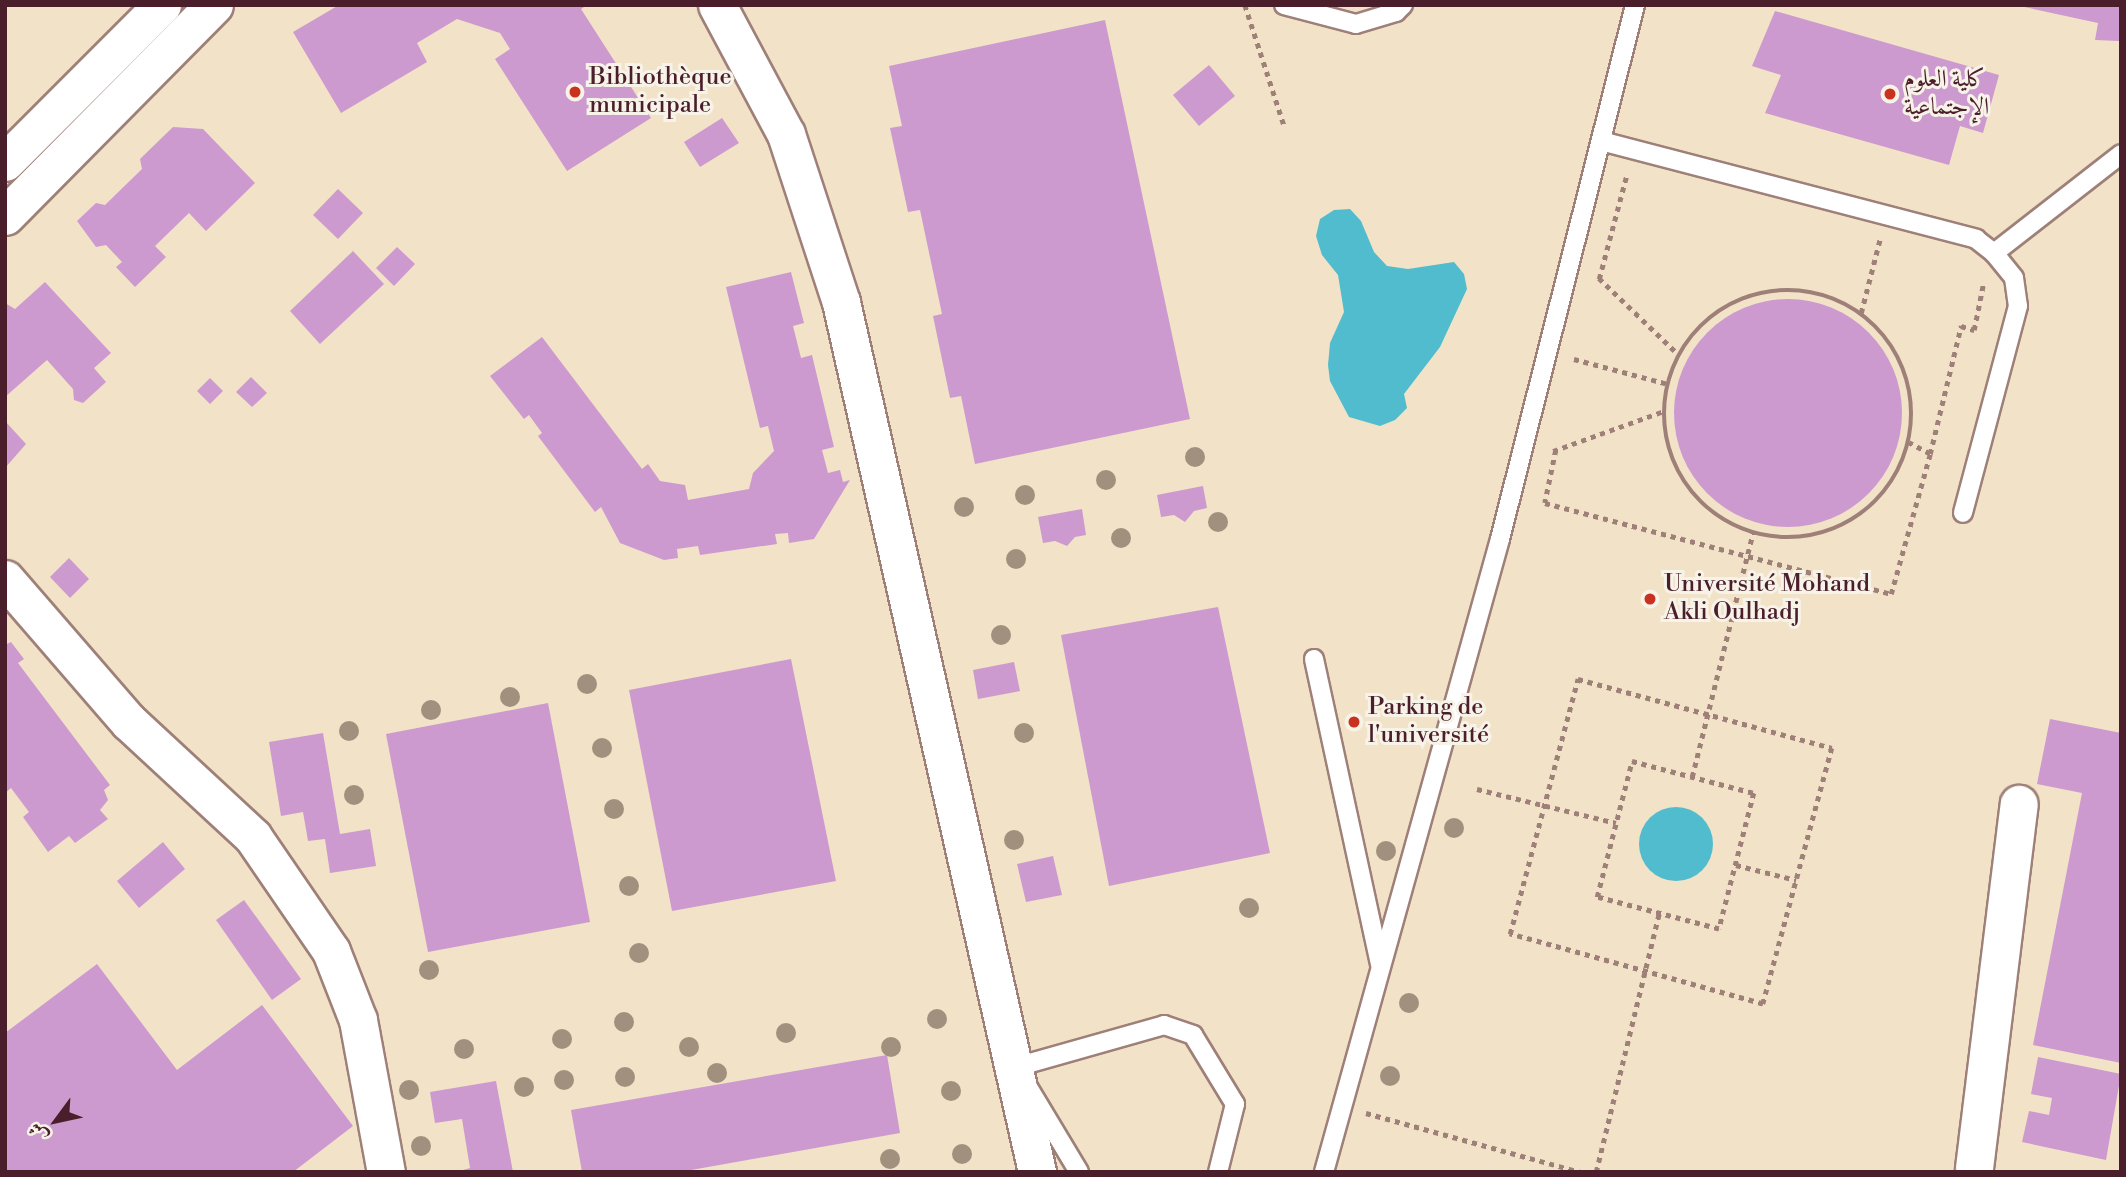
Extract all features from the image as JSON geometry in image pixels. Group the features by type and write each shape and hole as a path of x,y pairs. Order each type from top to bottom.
{"street":[{"path":"5,162 162,5"},
{"path":"5,216 214,5"},
{"path":"717,5 786,134 841,302 1016,1067 1037,1172"},
{"path":"5,579 129,722 253,837 331,951 358,1020 386,1172"},
{"path":"1979,1171 2018,804"}],"lane":[{"path":"1284,5 1356,24 1403,5"},
{"path":"1324,1172 1345,1107 1519,463 1635,5"},
{"path":"1601,141 1976,239 1994,253 2014,278 2018,306 1963,513"},
{"path":"1994,253 2121,154"},
{"path":"1314,659 1381,969"},
{"path":"1079,1172 1016,1067 1164,1025 1193,1035 1235,1104 1217,1172"}],"path":[{"path":"1245,5 1285,128"},
{"path":"1599,279 1629,167"},
{"path":"1861,313 1881,234 1893,237"},
{"path":"1573,253 1679,355"},
{"path":"1556,450 1545,503 1891,594 1930,454 1961,326 1974,330 1985,293 1981,273"},
{"path":"1805,290 1834,298 1861,313 1899,357 1913,414 1909,443 1883,494 1846,523 1810,536 1752,532 1706,506 1688,486 1675,463 1664,411 1668,384 1679,355 1696,330 1746,296 1805,290"},
{"path":"1548,353 1668,384"},
{"path":"1519,463 1664,411"},
{"path":"1909,443 1930,454"},
{"path":"1692,777 1752,532"},
{"path":"1578,679 1832,748 1763,1003 1510,934 1544,806 1578,679"},
{"path":"1632,761 1754,793 1719,929 1597,897 1616,823 1632,761"},
{"path":"1477,789 1616,823"},
{"path":"1736,864 1797,880"},
{"path":"1596,1172 1660,914"},
{"path":"1345,1107 1580,1172"}],"water":[{"path":"1350,209 1361,221 1374,252 1387,266 1408,269 1454,262 1464,274 1467,289 1440,347 1404,394 1407,408 1395,420 1380,426 1349,417 1330,381 1330,343 1344,312 1338,275 1322,255 1316,236 1320,219 1334,210"},
{"path":"1676,807 1697,813 1707,823 1713,844 1707,865 1697,875 1676,881 1655,875 1645,865 1639,844 1645,823 1655,813"}],"building":[{"name":"Bibliothèque municipale","path":"339,5 587,5 581,9 651,118 567,171 495,59 510,49 500,33 457,19 417,43 427,62 341,113 293,32"},
{"path":"2015,5 2121,5 2119,41 2095,40 2098,23"},
{"path":"1775,11 1999,75 1983,133 1960,126 1949,165 1765,113 1781,75 1752,66"},
{"path":"1105,20 1190,419 975,464 961,396 950,398 933,316 942,314 920,210 908,212 890,128 902,126 889,66"},
{"path":"1209,65 1235,96 1199,126 1173,95"},
{"path":"722,118 739,143 700,167 684,142"},
{"path":"173,127 203,129 255,183 206,231 189,213 155,246 166,257 135,287 116,267 122,262 106,245 96,247 77,221 96,203 105,205 142,169 140,159"},
{"path":"338,189 363,213 338,239 313,215"},
{"path":"397,247 415,264 394,286 376,268"},
{"path":"353,251 384,284 320,344 290,311"},
{"path":"791,272 804,323 793,326 801,358 812,355 834,447 822,450 828,473 840,470 843,482 850,480 814,539 789,543 788,533 775,534 777,544 700,555 698,546 677,549 678,558 664,560 620,543 601,507 595,512 538,436 542,433 529,415 524,419 490,376 542,337 642,469 648,464 660,481 685,485 688,500 749,489 753,473 774,451 768,426 760,428 726,287"},
{"path":"45,282 111,353 94,368 106,382 83,403 74,400 73,389 47,360 5,397 5,303 15,309"},
{"path":"1788,299 1810,301 1832,308 1851,318 1876,341 1897,380 1902,413 1900,435 1893,457 1883,476 1860,501 1821,522 1788,527 1766,525 1744,518 1725,508 1700,485 1679,446 1674,413 1676,391 1683,369 1693,350 1716,325 1755,304"},
{"path":"251,377 267,393 252,407 236,392"},
{"path":"210,378 223,391 210,404 197,391"},
{"path":"5,421 26,444 5,468"},
{"path":"1203,486 1207,508 1194,511 1185,522 1174,515 1161,517 1157,495"},
{"path":"1082,509 1086,535 1075,537 1067,546 1055,541 1043,543 1038,517"},
{"path":"69,558 89,579 70,598 50,577"},
{"path":"1218,607 1270,853 1109,886 1061,635"},
{"path":"11,642 24,659 18,663 110,785 104,790 108,800 100,810 108,819 75,843 69,836 48,852 23,817 29,812 11,788 5,793 5,645"},
{"path":"791,659 836,881 672,911 629,690"},
{"path":"1014,662 1020,691 978,699 973,670"},
{"path":"548,703 590,922 428,952 386,734"},
{"path":"2050,719 2121,733 2121,1063 2033,1045 2082,793 2037,784"},
{"path":"323,733 340,834 370,829 376,866 330,873 325,839 308,841 303,812 281,816 269,742"},
{"path":"163,842 185,869 139,908 117,881"},
{"path":"1053,856 1062,895 1026,902 1017,864"},
{"path":"244,900 301,979 272,1000 216,920"},
{"path":"97,964 177,1070 262,1005 353,1126 293,1172 5,1172 5,1033"},
{"path":"887,1055 900,1133 680,1172 582,1172 571,1110"},
{"path":"2038,1057 2121,1074 2106,1160 2022,1142 2029,1111 2049,1115 2052,1098 2031,1094"},
{"path":"496,1081 513,1172 456,1172 470,1168 462,1119 435,1123 430,1092"}],"place":[{"name":"Bibliothèque municipale","path":"575,92"},
{"name":"كلية العلوم الإجتماعية","path":"1890,94"},
{"name":"Université Mohand Akli Oulhadj","path":"1650,599"},
{"name":"Parking de l'université","path":"1354,722"}]}
